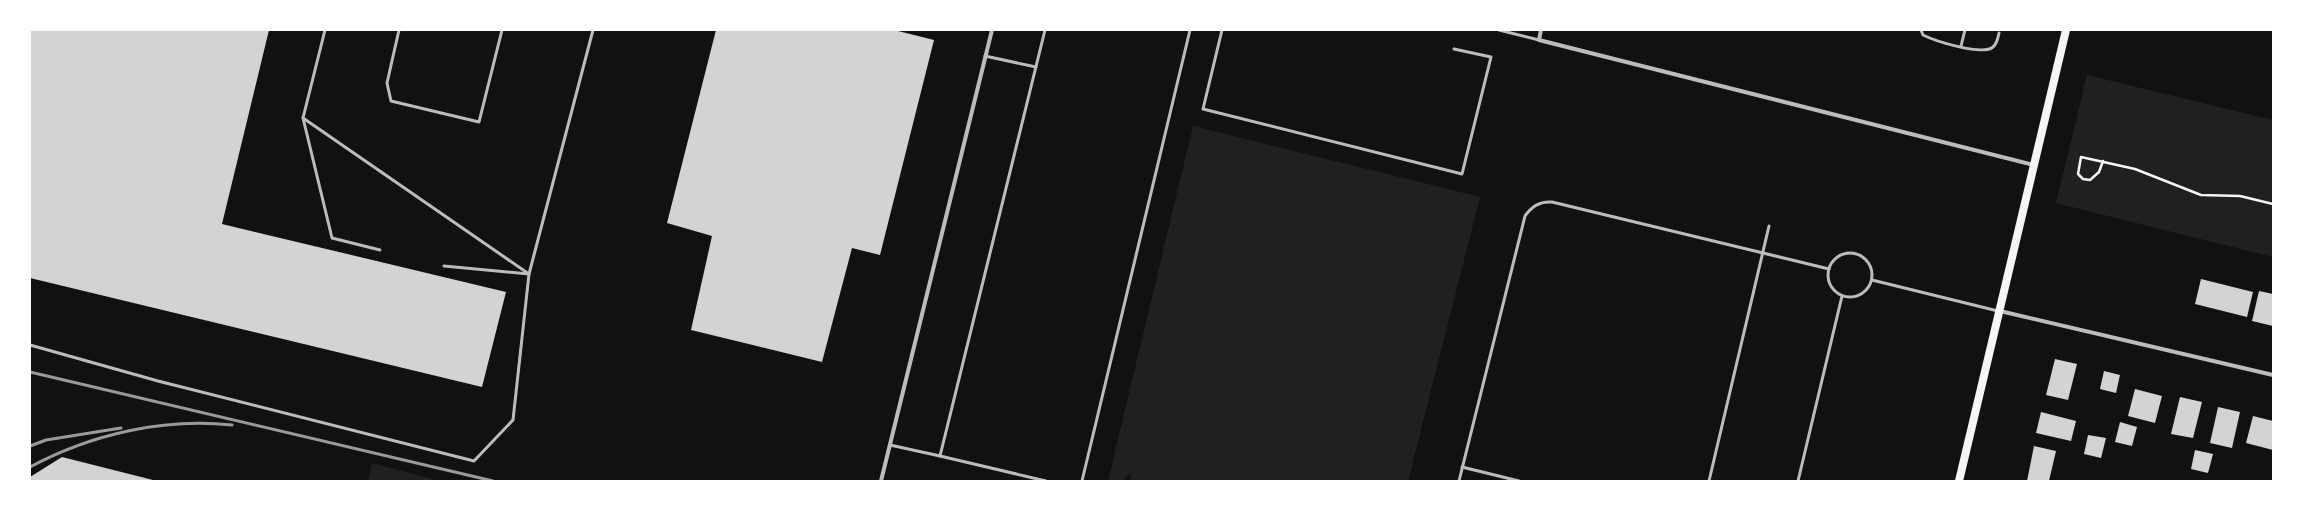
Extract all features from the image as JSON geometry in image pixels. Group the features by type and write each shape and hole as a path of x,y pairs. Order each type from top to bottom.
{"main road":[{"path":"1959,481 2066,30"}],"street":[{"path":"881,481 992,30"},
{"path":"1542,30 1539,40 2034,165"},
{"path":"2000,311 2273,375"}],"lane":[{"path":"325,30 303,118 332,238 380,250"},
{"path":"399,30 387,83 391,101 479,122 502,30"},
{"path":"30,345 158,381 474,461 513,420 529,274 593,30"},
{"path":"940,456 1045,30"},
{"path":"1082,481 1190,30"},
{"path":"1222,30 1203,109 1462,174 1491,57 1454,49"},
{"path":"1499,30 1539,40"},
{"path":"1921,30 1923,35 1933,39 1975,50 1989,50 1994,47 1999,33"},
{"path":"1961,46 1965,30"},
{"path":"985,56 1036,67"},
{"path":"303,118 529,274"},
{"path":"1459,481 1524,216 1530,208 1545,201 1552,202 1829,268"},
{"path":"1709,481 1769,226"},
{"path":"1844,254 1859,255 1870,265 1872,280 1870,286 1860,295 1852,297 1842,296 1832,288 1829,281 1829,268 1835,259 1844,254"},
{"path":"444,266 529,274"},
{"path":"1872,280 2000,311"},
{"path":"1798,481 1842,296"},
{"path":"890,445 1046,481"},
{"path":"1462,467 1519,481"}],"path":[{"path":"2103,161 2100,172 2090,180 2083,179 2078,174 2081,157 2103,161 2152,175 2201,195 2240,196 2273,204"}],"shaded area":[{"path":"2087,75 2273,120 2273,257 2056,203"},
{"path":"1193,126 1480,197 1408,481 1130,481 1131,472 1123,481 1108,481"},
{"path":"372,463 440,481 368,481"}],"building":[{"path":"30,30 269,30 222,224 506,292 482,387 30,278"},
{"path":"716,30 894,30 934,40 880,255 852,248 822,362 691,330 712,236 667,223"},
{"path":"2201,279 2253,292 2247,317 2195,304"},
{"path":"2259,291 2273,294 2273,326 2252,321"},
{"path":"2055,359 2077,364 2068,400 2046,395"},
{"path":"2104,371 2120,375 2116,393 2100,389"},
{"path":"2135,389 2162,396 2155,423 2128,416"},
{"path":"2180,397 2202,402 2193,438 2171,434"},
{"path":"2218,407 2240,412 2232,448 2210,443"},
{"path":"2041,412 2076,421 2071,441 2036,433"},
{"path":"2253,416 2273,421 2273,450 2246,443"},
{"path":"2120,422 2137,427 2132,446 2115,442"},
{"path":"2088,435 2106,438 2101,458 2084,454"},
{"path":"2034,446 2056,451 2049,481 2027,481"},
{"path":"2195,450 2213,454 2208,473 2191,469"},
{"path":"62,457 153,481 30,481 30,477"}],"railway":[{"path":"30,372 493,481"},
{"path":"30,467 54,455 78,446 103,437 128,431 180,424 206,423 232,425"},
{"path":"30,446 46,440 121,428"}]}
